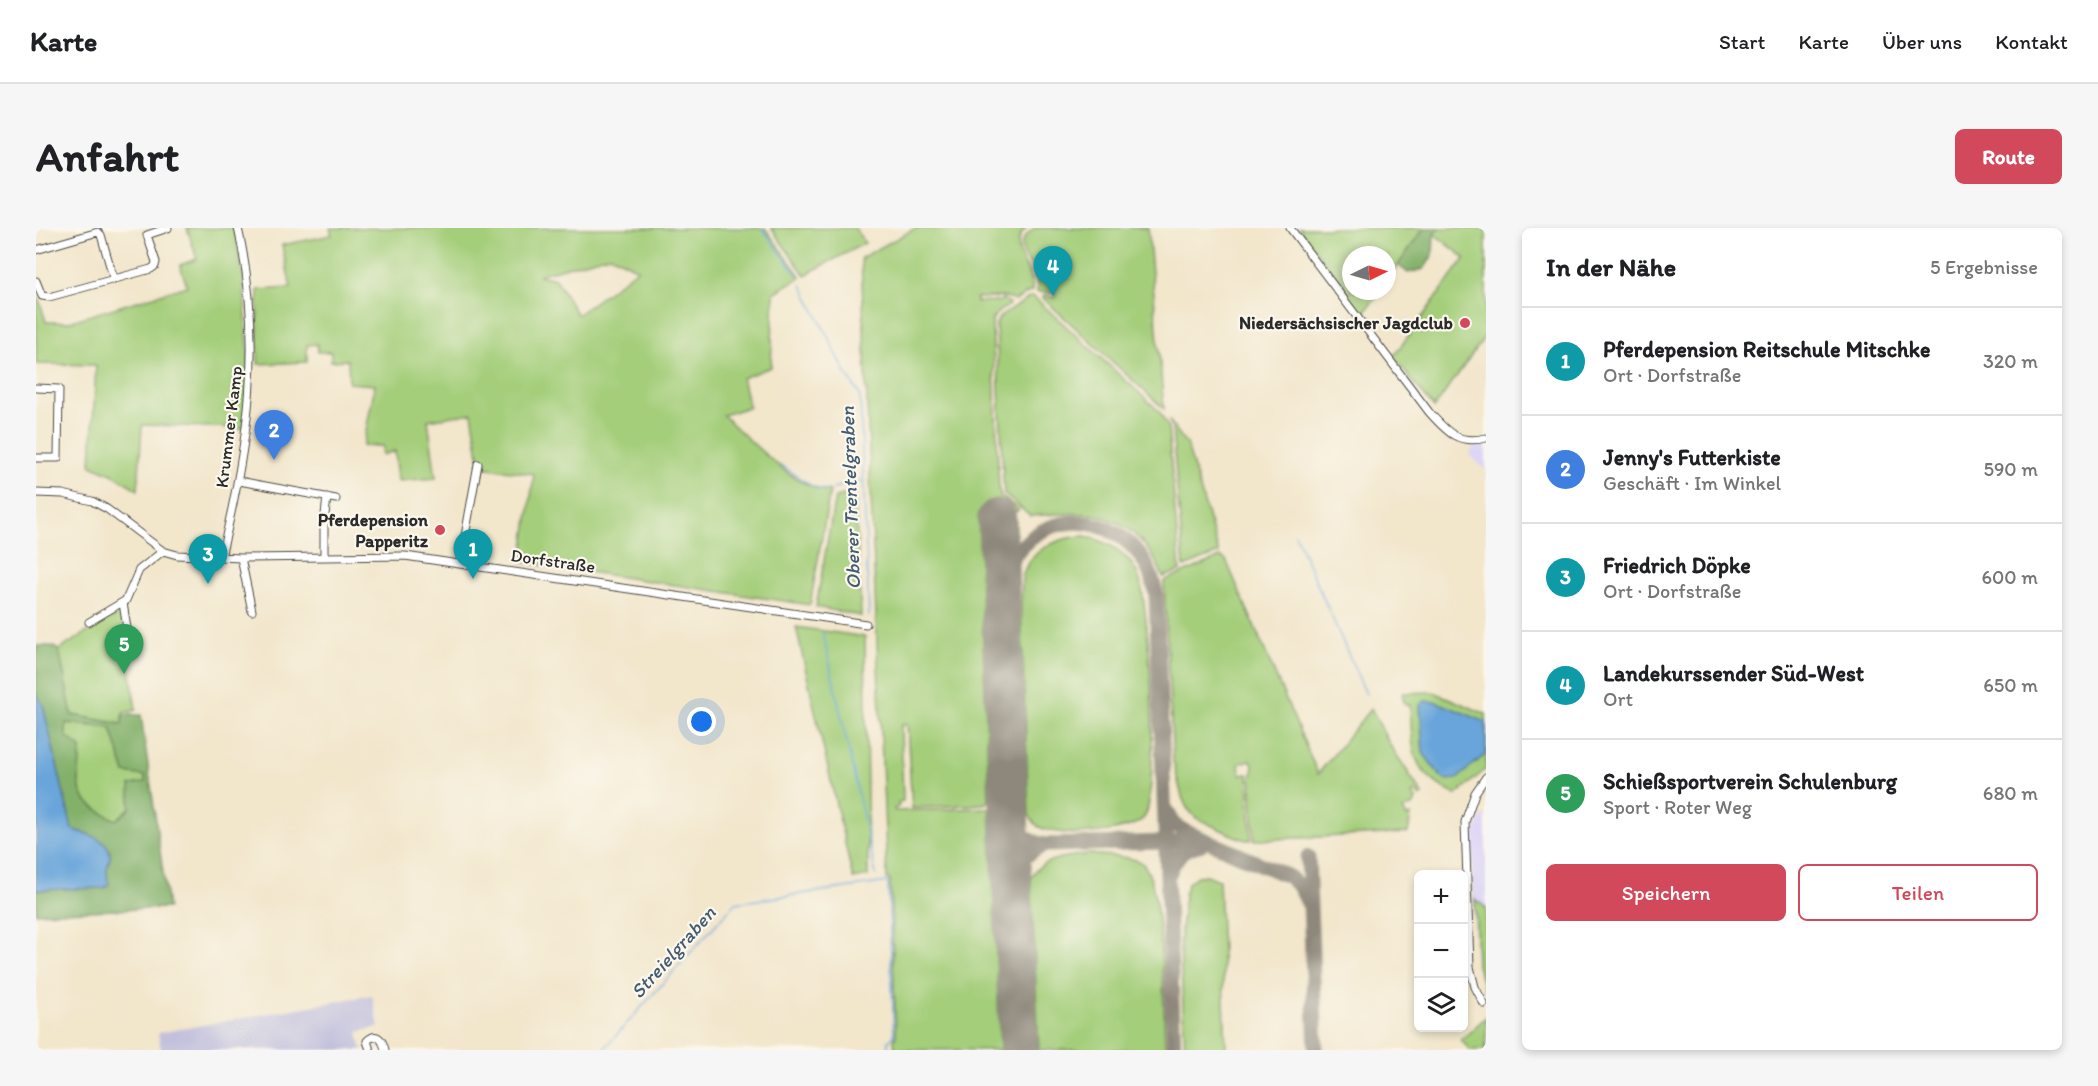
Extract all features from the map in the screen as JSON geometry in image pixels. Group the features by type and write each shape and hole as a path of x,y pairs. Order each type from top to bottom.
{"street":[{"path":"36,281 42,296 49,297 151,269 155,266 147,235 168,228"},
{"name":"Krummer Kamp","path":"221,557 239,481 250,409 252,353 248,274 238,228"},
{"path":"1290,228 1443,428 1466,440 1486,438"},
{"path":"36,250 98,232 101,235 114,280"},
{"path":"36,388 60,389 58,458 36,458"},
{"path":"460,564 478,464"},
{"path":"239,481 336,499"},
{"name":"Dorfstraße","path":"36,493 63,494 92,501 107,509 163,551 177,555 240,558 405,556 866,624"},
{"path":"324,556 327,497"},
{"path":"89,622 123,603 128,597 139,570 163,551"},
{"path":"240,558 252,611"},
{"path":"123,603 129,640"},
{"path":"1484,1004 1470,967 1465,822 1475,793 1486,777"},
{"path":"370,1050 367,1041 378,1036 385,1050"}],"shaded area":[{"path":"1486,441 1486,470 1469,455 1475,445"},
{"path":"1486,814 1486,995 1476,966 1471,841 1479,820"},
{"path":"372,995 379,1027 358,1032 361,1047 365,1050 161,1050 158,1033"}],"green space":[{"path":"187,228 234,228 243,273 250,374 244,428 142,425 138,490 114,475 91,465 96,365 36,364 36,300 39,299 46,322 68,322 187,286 180,265 197,259"},
{"path":"330,228 765,228 801,277 774,293 771,367 742,378 749,407 723,415 787,472 816,488 830,491 810,605 522,562 534,474 481,467 472,413 428,420 436,478 398,481 395,451 382,455 383,446 363,446 375,385 349,383 348,360 331,361 331,352 318,352 317,344 307,345 307,362 258,364 258,290 291,288 282,245 332,235","holes":["610,255 638,269 577,315 556,279 538,275"]},
{"path":"771,228 855,228 865,243 805,275"},
{"path":"916,228 1026,228 1018,243 1032,283 1032,292 1015,301 1004,297 976,298 976,302 1001,301 1002,299 1009,305 997,313 992,320 999,490 1001,496 1018,509 1018,511 1010,512 1009,507 984,508 984,513 978,513 989,801 984,804 912,808 907,725 901,725 903,801 898,802 899,806 894,809 895,811 986,808 990,810 1000,1050 895,1050 890,880 887,879 861,258"},
{"path":"1034,228 1148,228 1164,409 1043,298 1044,295 1055,298 1055,293 1037,292 1036,278 1022,246 1027,235"},
{"path":"1299,228 1424,228 1396,268 1396,246 1342,246 1342,286"},
{"path":"1424,228 1439,228 1434,234 1433,255 1424,269 1408,273 1398,265"},
{"path":"1439,228 1486,228 1486,335 1434,408 1393,357 1465,258 1434,234"},
{"path":"1030,297 1034,297 1159,411 1168,427 1180,571 1163,577 1151,553 1143,543 1134,534 1113,521 1101,516 1080,513 1030,516 1004,494 996,324 1000,317"},
{"path":"1352,300 1374,300 1363,315"},
{"path":"1169,420 1187,445 1219,553 1184,567 1172,427"},
{"path":"855,493 861,616 816,607 835,497"},
{"path":"1085,536 1102,541 1123,554 1138,575 1146,621 1149,657 1152,772 1149,800 1145,816 1140,821 1109,831 1054,832 1039,827 1029,814 1022,581 1027,565 1040,551 1066,539"},
{"path":"1221,557 1226,560 1318,774 1371,708 1390,745 1423,795 1420,797 1415,791 1412,794 1416,799 1414,805 1403,810 1407,817 1411,815 1408,833 1254,840 1251,776 1254,768 1251,760 1239,763 1240,774 1248,774 1251,840 1232,835 1196,818 1187,808 1173,761 1164,581"},
{"path":"122,610 136,710 123,713 122,724 72,715 59,650 109,618 113,618 113,612"},
{"path":"796,627 865,637 868,876 853,879"},
{"path":"36,646 52,646 59,650 72,715 122,724 123,715 141,715 168,908 36,913 36,890 107,887 110,852 103,842 72,829 43,705 36,693","holes":["66,723 111,728 125,773 145,776 145,782 130,785 130,809 116,820 85,800 79,784 81,748 66,736"]},
{"path":"1434,692 1486,714 1486,769 1456,795 1429,778 1416,759 1413,748 1410,705 1405,705 1402,693"},
{"path":"66,723 111,728 125,773 145,775 143,788 131,806 116,820 92,806 81,793 79,775 81,748 66,736"},
{"path":"1089,854 1125,857 1138,861 1143,864 1150,876 1155,896 1161,952 1165,1050 1039,1050 1031,877 1041,865 1048,862 1064,857"},
{"path":"1207,875 1219,880 1226,1050 1185,1050 1180,943 1184,895 1188,883 1197,876"},
{"path":"1475,899 1486,908 1486,992 1477,965"},
{"path":"1486,1017 1486,1050 1470,1050 1461,1040"}],"water":[{"path":"36,693 43,705 72,829 96,838 106,844 109,849 107,873 109,884 104,888 36,890"},
{"path":"1425,701 1437,702 1486,722 1486,754 1457,779 1446,780 1441,777 1423,753 1420,705"}],"waterway":[{"name":"Oberer Trentelgraben","path":"762,228 797,275"},
{"name":"Oberer Trentelgraben","path":"802,285 847,375 860,395 869,616"},
{"path":"781,465 816,489 828,490"},
{"path":"833,489 847,483 863,482"},
{"path":"1295,534 1366,694"},
{"path":"823,633 876,875"},
{"name":"Streielgraben","path":"603,1050 735,903 888,882 894,1036 888,1042 888,1050"}],"taxiway":[{"path":"1001,607 1006,573 1011,561 1033,537 1054,526 1076,522 1098,526 1118,535 1136,550 1149,570 1156,595 1174,1050"},
{"path":"1009,805 1013,820 1020,832 1025,837 1046,845"},
{"path":"1166,809 1174,824 1184,831 1288,876 1300,887 1308,903"},
{"path":"1012,885 1016,871 1027,855 1046,845 1207,841"},
{"path":"1169,874 1181,854 1202,844"},
{"path":"1308,857 1316,1050"}],"runway":[{"path":"997,518 1019,1050"}],"place":[{"name":"Landekurssender Süd-West","path":"1053,296"},
{"name":"Niedersächsischer Jagdclub","path":"1465,323"},
{"name":"Jenny's Futterkiste","path":"274,460"},
{"name":"Pferdepension Papperitz","path":"440,530"},
{"name":"Pferdepension Reitschule Mitschke","path":"473,579"},
{"name":"Friedrich Döpke","path":"208,584"},
{"name":"Schießsportverein Schulenburg","path":"124,674"}]}
